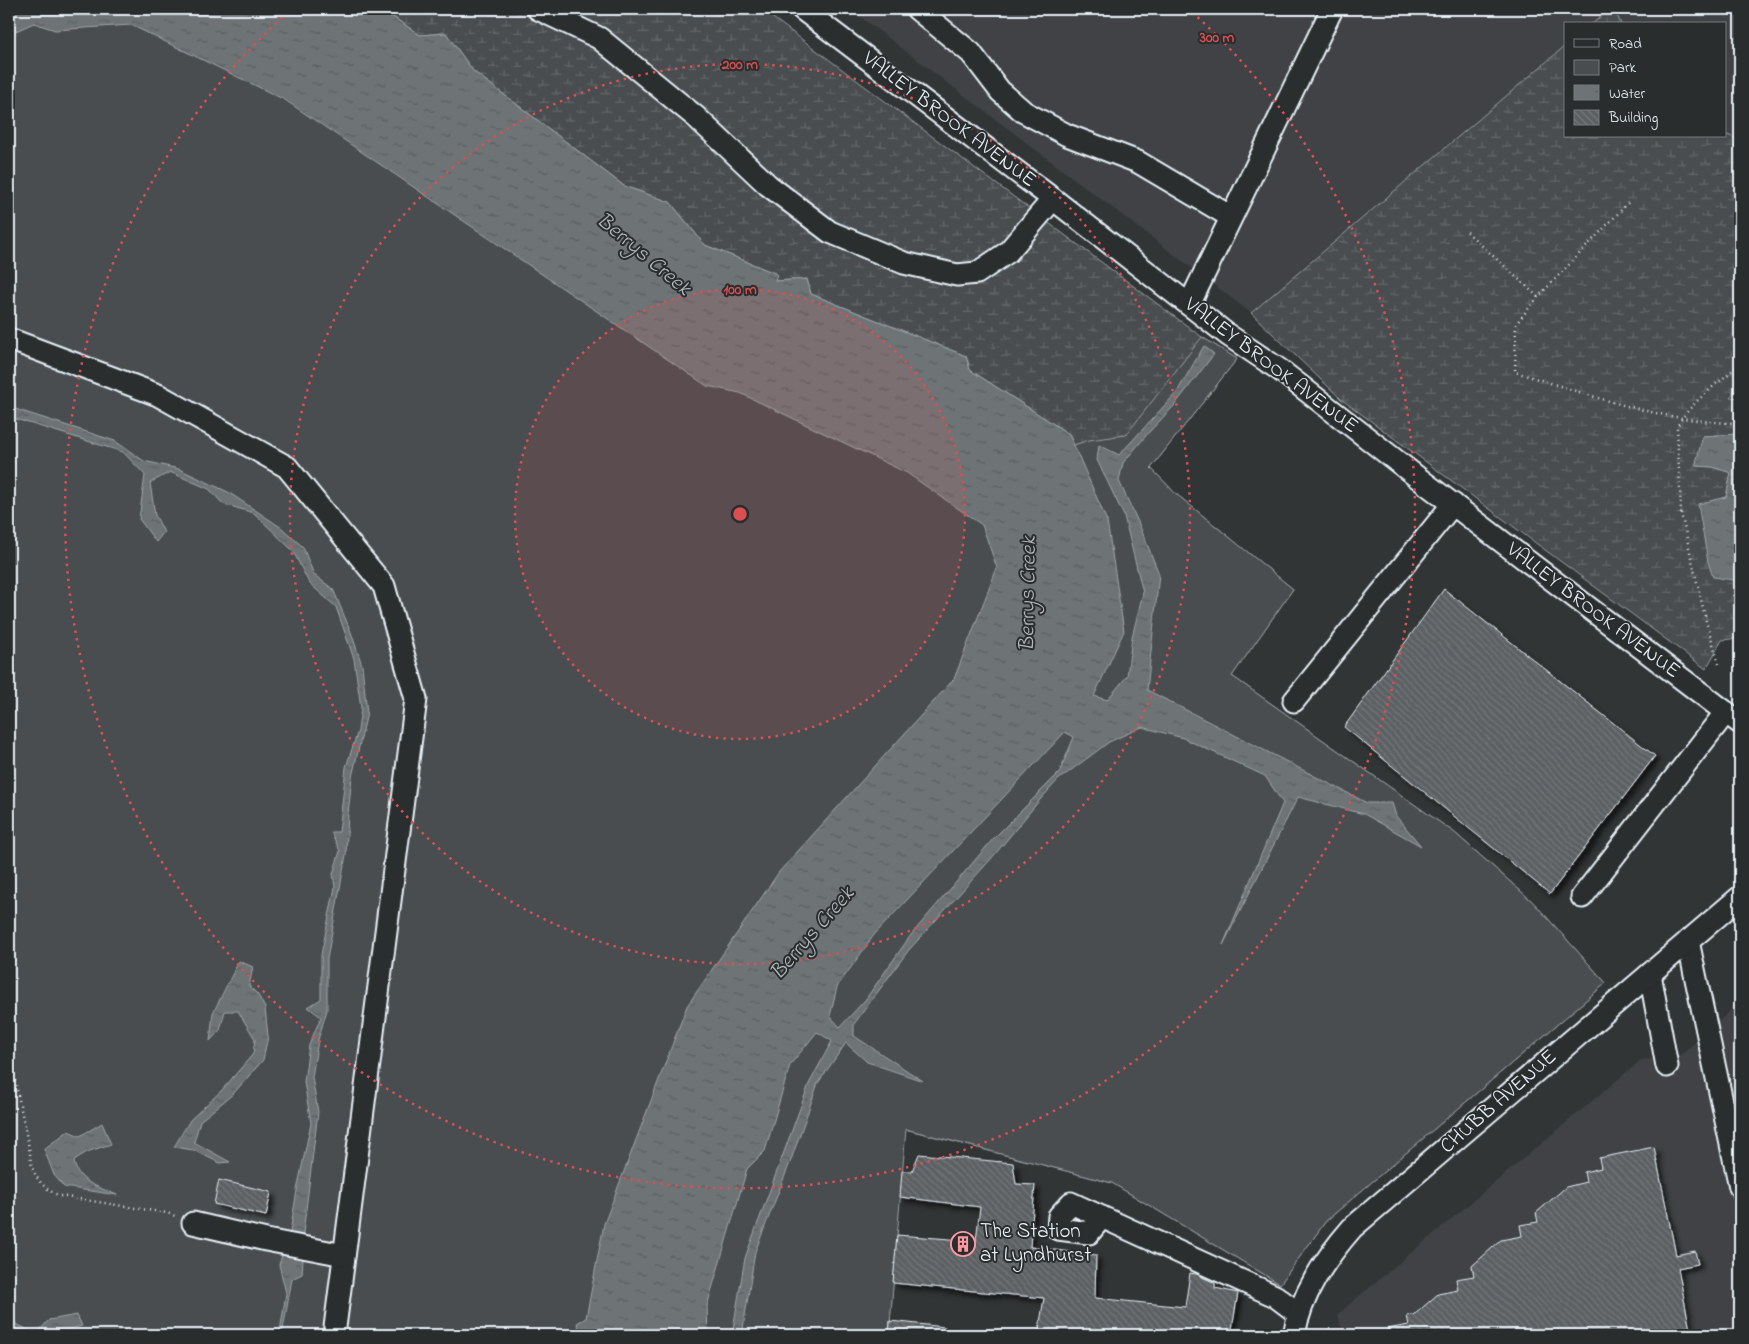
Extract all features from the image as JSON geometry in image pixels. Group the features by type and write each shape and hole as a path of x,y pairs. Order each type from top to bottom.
{"street":[{"path":"538,9 599,38 696,117 768,185 830,232 904,263 957,275 977,273 1008,252 1053,199"},
{"name":"VALLEY BROOK AVENUE","path":"802,9 1053,199 1228,335 1280,370 1733,718"},
{"path":"917,9 971,53 1000,91 1024,112 1068,135 1138,162 1231,217"},
{"path":"1189,305 1332,9"},
{"path":"9,339 158,396 287,467 384,586 416,699 334,1335"},
{"path":"1294,701 1453,504"},
{"path":"1582,897 1733,718"},
{"name":"CHUBB AVENUE","path":"1294,1335 1305,1298 1319,1270 1334,1248 1352,1228 1740,897"},
{"path":"1688,941 1740,1187"},
{"path":"1650,974 1667,1066"},
{"path":"1102,1217 1275,1296 1300,1314"},
{"path":"193,1223 344,1254"}],"path":[{"path":"1628,204 1538,297 1516,324 1515,372 1648,411 1718,423 1740,422"},
{"path":"1467,232 1538,297"},
{"path":"1719,664 1706,621 1680,513 1677,428 1682,418 1740,364"},
{"path":"9,1051 32,1169 40,1183 60,1196 167,1213 193,1223"}],"shaded area":[{"path":"850,9 1610,9 1594,22 1564,22 1564,47 1251,313"},
{"path":"1614,9 1740,9 1740,140 1726,134 1726,22 1620,22"},
{"path":"1740,1002 1740,1335 1343,1335 1338,1314 1641,1060 1681,1055"}],"green space":[{"path":"9,9 381,9 420,35 446,33 473,71 624,186 670,202 705,245 777,274 775,281 807,279 811,294 966,356 970,370 1069,434 1074,445 1089,440 1126,435 1202,337 1237,359 1151,468 1175,493 1293,589 1232,676 1455,833 1533,902 1606,983 1326,1221 1280,1284 1112,1183 906,1129 889,1335 9,1335"},
{"path":"376,9 761,9 1202,337 1237,359 1151,468 1175,493 1293,589 1232,676 1455,833 1533,902 1606,983 1326,1221 1280,1284 1112,1183 905,1129 889,1335 742,1335 1147,690 1119,481 1177,392 1097,460 774,283 703,247 420,38"},
{"path":"1610,9 1614,9 1620,22 1594,22"},
{"path":"1564,47 1564,138 1726,138 1726,134 1740,140 1740,386 1730,397 1740,398 1740,434 1703,436 1696,466 1713,467 1731,473 1726,497 1698,505 1740,581 1740,638 1722,640 1706,669 1341,399 1251,313"}],"water":[{"name":"Berrys Creek","path":"9,9 381,9 420,35 446,33 473,71 624,186 670,202 705,245 777,274 775,281 807,279 811,294 966,356 970,370 1069,434 1107,521 1124,631 1094,696 1107,700 1127,676 1132,637 1143,593 1124,516 1097,460 1099,445 1119,455 1177,392 1204,346 1214,354 1174,406 1123,463 1119,481 1159,574 1147,690 1367,803 1392,803 1396,816 1421,846 1364,814 1298,797 1223,945 1283,803 1265,776 1183,738 1142,727 1109,742 1058,780 1039,801 991,859 908,951 854,1024 854,1036 923,1081 867,1062 846,1043 818,1083 791,1160 755,1252 742,1335 732,1335 745,1258 809,1084 832,1041 817,1032 790,1065 765,1151 747,1169 707,1306 708,1335 582,1335 577,1323 586,1318 604,1224 687,1006 779,872 954,679 997,568 982,525 907,473 740,393 707,386 285,100 131,25 55,30 34,23 9,34","holes":["1065,732 1074,737 1059,773 993,839 911,935 865,1000 840,1027 830,1016 837,987 874,935"]},
{"path":"9,407 115,441 144,461 179,469 228,492 282,528 303,547 314,575 333,589 362,665 367,713 352,777 346,855 327,959 327,1010 318,1040 312,1077 318,1112 300,1258 303,1259 302,1274 292,1279 282,1335 273,1335 280,1331 286,1293 279,1265 282,1255 286,1256 311,1123 304,1082 309,1045 321,1017 308,1007 321,999 321,955 335,887 333,874 340,851 331,832 339,832 346,767 358,731 361,708 354,659 336,607 309,583 293,551 254,513 223,504 209,489 170,472 150,483 155,515 164,532 156,542 139,519 145,475 123,452 9,417"},
{"path":"1740,434 1740,581 1713,577 1708,562 1698,504 1726,497 1731,473 1713,467 1695,466 1703,436"},
{"path":"239,961 253,967 249,986 258,995 265,1008 268,1036 263,1060 233,1094 200,1121 194,1142 230,1162 220,1163 193,1150 174,1147 190,1120 222,1090 253,1054 255,1039 238,1011 225,1011 220,1030 210,1041 213,1013"},
{"path":"102,1123 111,1144 87,1152 74,1160 79,1174 84,1179 117,1195 64,1187 54,1175 44,1149 68,1131 80,1136"},
{"path":"77,1315 82,1326 58,1332 57,1335 22,1335 9,1328 9,1320 36,1334 49,1320"}],"building":[{"path":"1444,589 1655,756 1550,894 1344,727"},
{"path":"1654,1147 1676,1255 1695,1251 1698,1264 1678,1268 1691,1335 1388,1335 1387,1329 1409,1325 1407,1316 1414,1315 1438,1294 1458,1290 1456,1279 1474,1276 1472,1266 1501,1240 1522,1236 1520,1225 1538,1222 1536,1213 1566,1187 1586,1182 1584,1172 1601,1168 1599,1158"},
{"name":"The Station at Lyndhurst","path":"919,1154 1013,1163 1016,1184 1035,1185 1030,1247 1096,1255 1095,1298 1185,1307 1190,1273 1215,1283 1215,1288 1238,1293 1231,1335 1038,1335 1044,1298 893,1283 897,1235 976,1241 980,1207 900,1197 902,1171 912,1171"},
{"path":"219,1180 271,1192 266,1216 214,1204"},
{"name":"The Station at Lyndhurst","path":"890,1321 945,1327 944,1335 889,1335"}],"place":[{"name":"The Station at Lyndhurst","path":"963,1244"}]}
